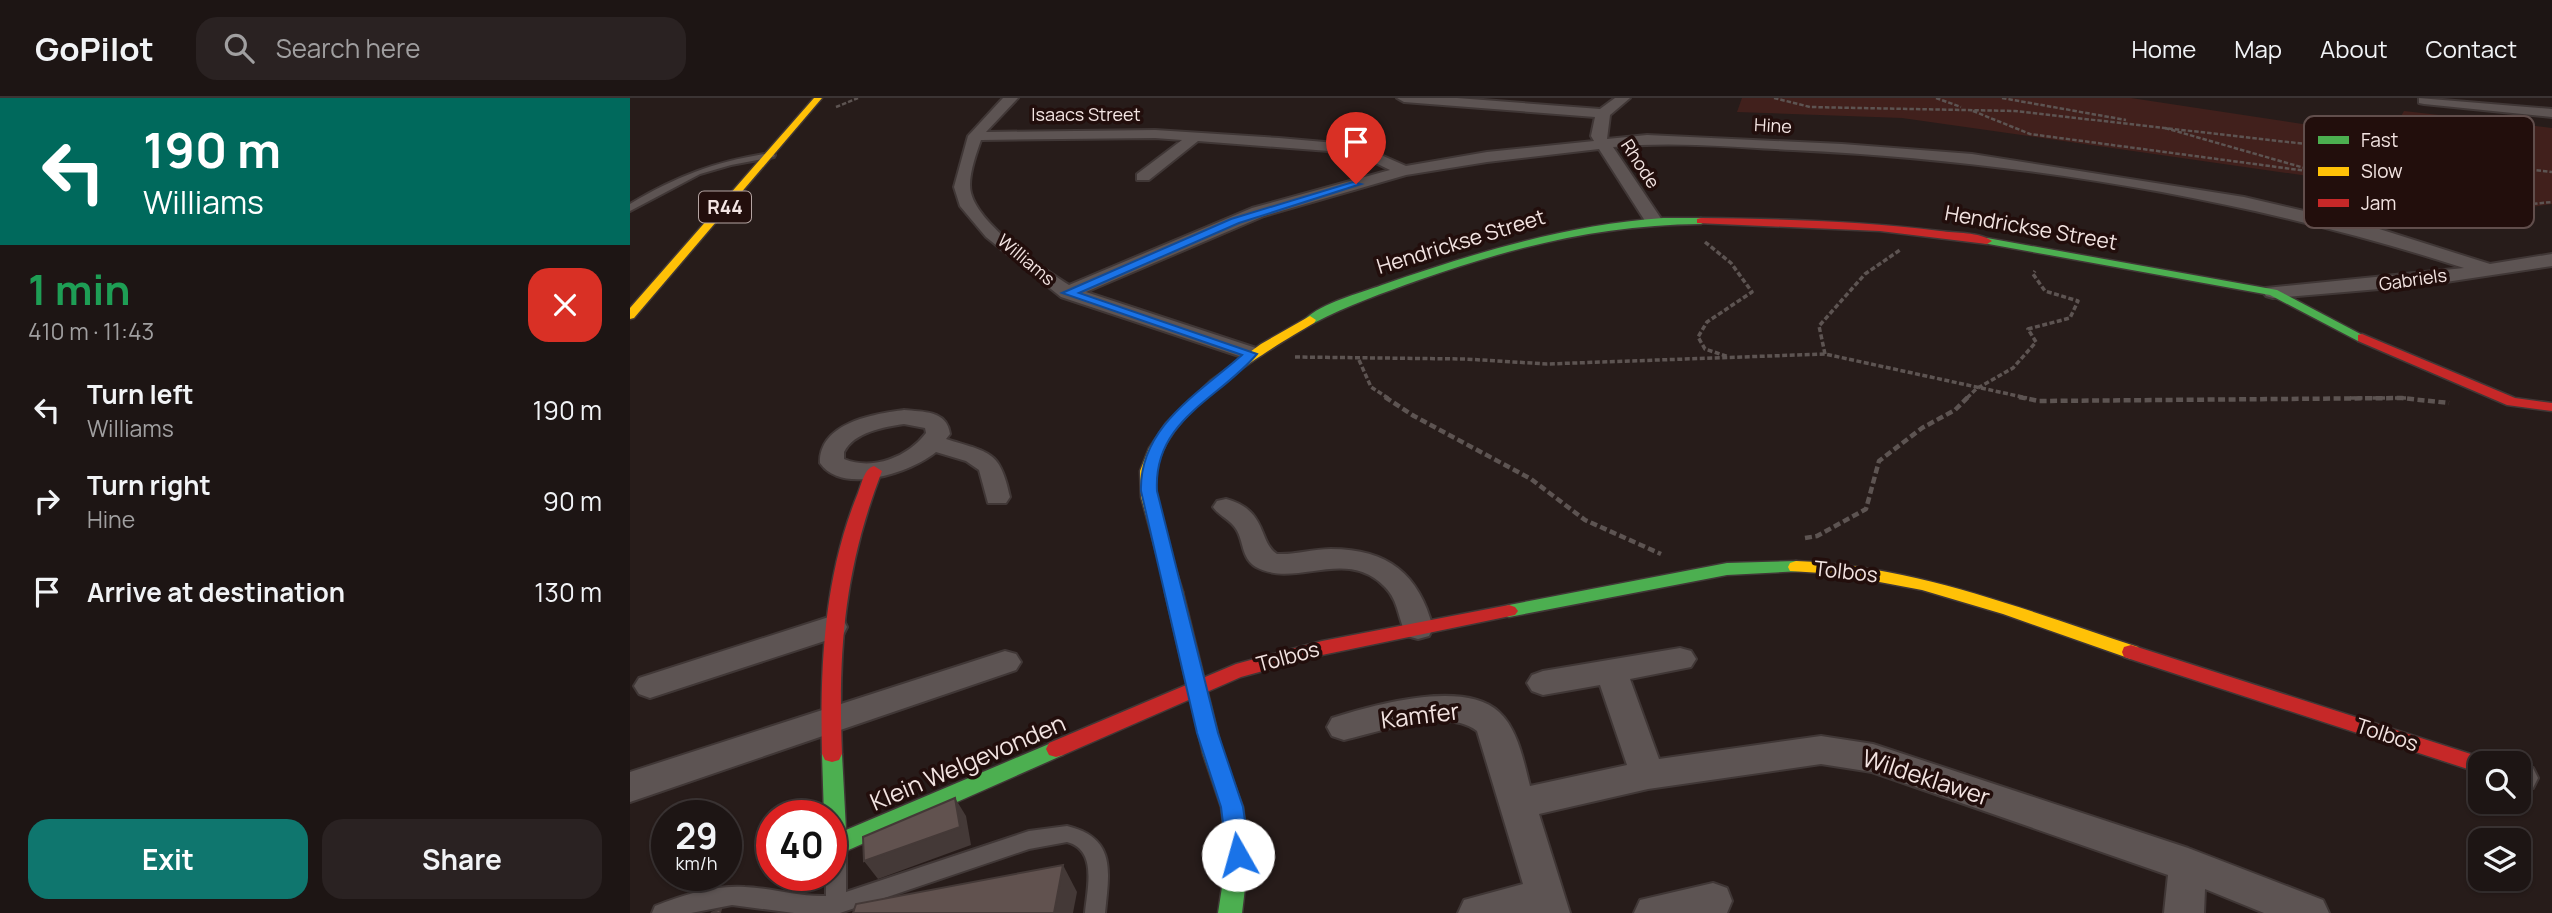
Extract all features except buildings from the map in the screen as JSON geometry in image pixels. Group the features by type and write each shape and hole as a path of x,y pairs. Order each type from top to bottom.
{"street":[{"name":"R44","path":"630,315 818,98"},
{"name":"Williams","path":"1011,98 983,123 975,136 962,192 967,205 1041,277 1068,293 1251,354"},
{"path":"1404,98 1603,113 1623,98"},
{"path":"2424,100 2552,113"},
{"name":"Rhode","path":"1603,113 1598,136 1653,220"},
{"name":"Isaacs Street","path":"975,136 1196,136 1358,149 1405,171"},
{"path":"1143,177 1196,136"},
{"name":"Hine","path":"1068,293 1258,212 1405,171 1603,142 1672,139 1972,159 2244,202 2304,216"},
{"name":"Hendrickse Street","path":"1230,913 1238,855 1232,807 1213,754 1149,491 1148,472 1154,451 1169,426 1251,354 1353,299 1438,269 1556,234 1653,220 1843,223 1929,231 2273,292 2365,339 2512,402 2552,407"},
{"name":"Hine","path":"2354,228 2487,269"},
{"name":"Gabriels","path":"2273,292 2374,285 2552,260"},
{"path":"904,416 930,420 937,426 938,434 933,443 907,460 874,471 841,468 832,463 830,456 833,447 842,439 870,424 904,416"},
{"path":"933,443 975,456 990,467 997,497"},
{"path":"835,800 832,627 842,562 855,514 874,471"},
{"path":"1226,507 1250,528 1257,553 1265,561 1276,564 1323,559 1364,562 1397,579 1415,604 1419,628"},
{"name":"Tolbos","path":"1197,690 1237,671 1270,661 1419,628 1727,569 1831,566 1913,581 2468,761"},
{"path":"650,686 832,627"},
{"path":"1543,683 1680,660"},
{"path":"630,787 1005,662"},
{"path":"1611,672 1648,775"},
{"name":"Klein Welgevonden","path":"847,840 1197,690"},
{"name":"Kamfer","path":"1344,727 1448,708 1474,710 1494,730 1517,804"},
{"name":"Wildeklawer","path":"1517,804 1648,775 1821,750 1873,758 2189,865 2309,913"},
{"path":"1478,913 1547,904 1530,840 1517,804"},
{"path":"2184,913 2189,865"},
{"path":"1654,913 1713,901"}],"lane":[{"path":"630,208 679,178 707,166 771,155"},
{"path":"662,913 691,903 731,896 793,906 836,905 1028,840 1067,834 1079,837 1095,851 1099,872 1095,913"},
{"path":"836,891 836,905"}],"path":[{"path":"1774,98 1810,107 1968,109 2149,124 2304,142"},
{"path":"1936,98 2030,134 2304,171"},
{"path":"2003,98 2149,124 2304,168"},
{"path":"2534,170 2552,172"},
{"path":"2534,204 2552,202"},
{"path":"1825,354 1819,326 1860,276 1877,261 1929,231"},
{"path":"1699,239 1710,244 1731,263 1752,292 1707,322 1698,337 1705,349 1731,358"},
{"path":"1803,538 1817,536 1866,509 1879,461 1922,428 1955,410 1976,389 2012,368 2036,342 2028,329 2070,318 2078,302 2045,291 2033,274 2046,252"},
{"path":"1251,354 1359,360 1465,359 1547,364 1825,354 2039,401 2402,398 2453,403"},
{"path":"1359,360 1371,387 1413,416 1531,480 1585,520 1665,556"}],"shaded area":[{"path":"1742,98 2131,98 2304,124 2304,175 1902,118 1737,112"},
{"path":"2404,111 2448,116 2401,116"},
{"path":"2534,126 2552,128 2552,204 2534,207"}],"traffic: fast":[{"path":"1310,320 1381,289 1528,242 1594,228 1663,221 1701,221"},
{"path":"1987,241 2273,292 2362,338"},
{"path":"1509,611 1727,569 1796,567"},
{"path":"1174,592 1213,754 1232,807 1238,855 1230,913"},
{"path":"832,754 836,845 1056,749"}],"traffic: slow":[{"path":"630,315 818,98"},
{"path":"1174,592 1149,497 1148,471 1156,448 1191,404 1215,384 1240,364 1310,320"},
{"path":"1796,567 1837,568 1922,584 1966,596 2131,652"}],"traffic: jam":[{"path":"1701,221 1880,227 1987,241"},
{"path":"2362,338 2512,402 2552,407"},
{"path":"832,754 831,680 836,610 850,541 874,471"},
{"path":"1056,749 1236,671 1322,648 1509,611"},
{"path":"2131,652 2468,761"}],"route":[{"path":"1238,855 1232,807 1213,754 1149,491 1148,472 1154,451 1169,426 1251,354 1068,293 1235,221 1356,184"}]}
